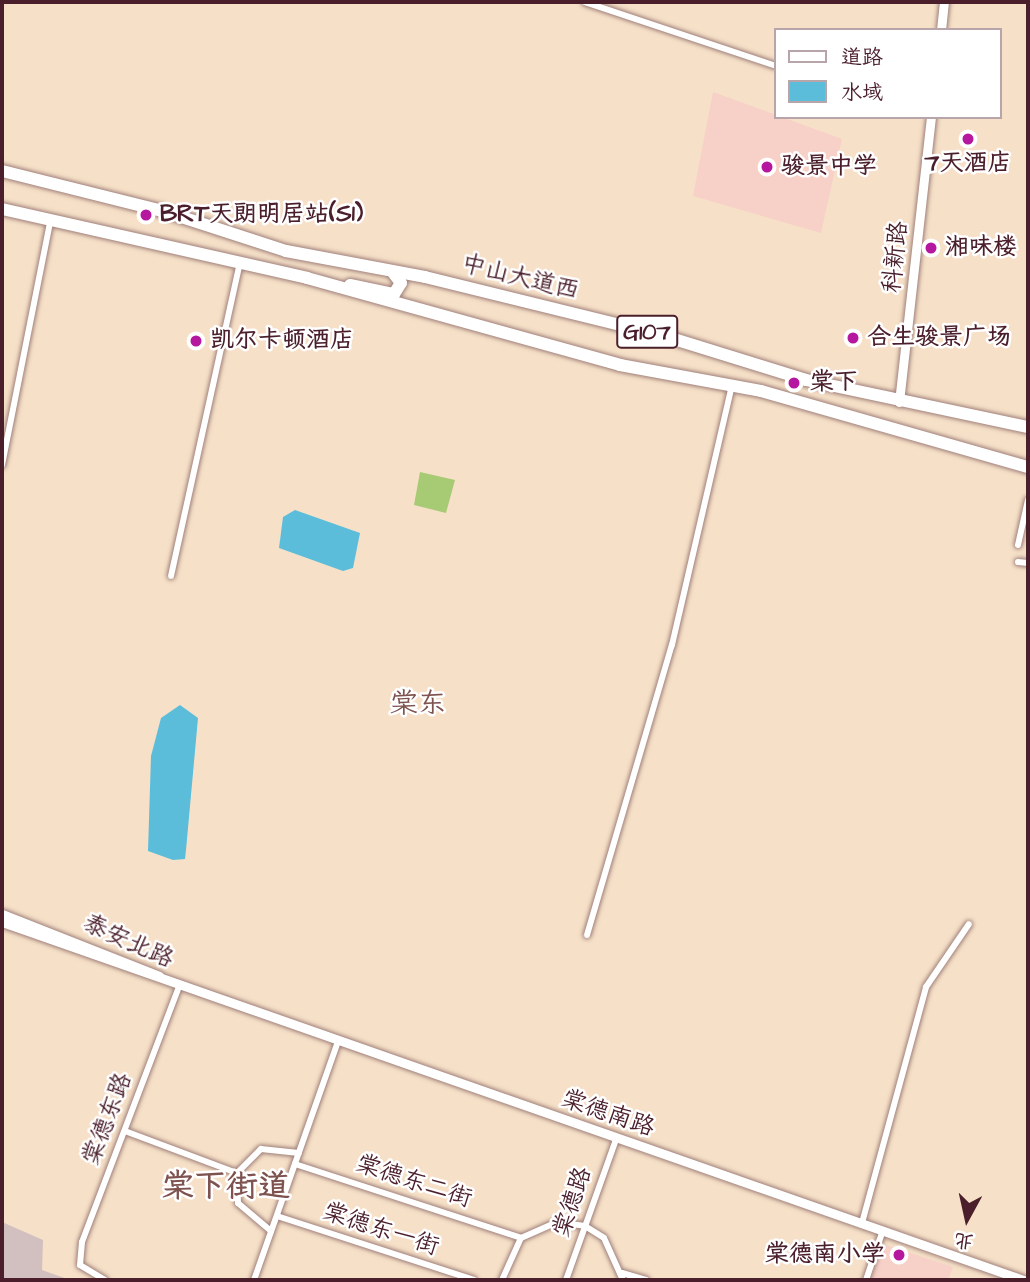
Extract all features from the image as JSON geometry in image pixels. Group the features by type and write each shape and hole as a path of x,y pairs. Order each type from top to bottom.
{"highway":[{"name":"中山大道西","path":"2,171 163,211 286,251 392,271 653,333 765,370 899,402 1028,427"},
{"name":"G107","path":"2,209 329,284 537,344 732,385 1028,467"},
{"path":"329,284 394,294 401,283 392,271"}],"street":[{"path":"585,2 774,65"},
{"path":"941,28 944,2"},
{"name":"科新路","path":"899,402 931,119"},
{"path":"2,465 50,222"},
{"path":"171,576 240,262"},
{"path":"587,935 672,645 732,385"},
{"path":"1018,545 1028,500"},
{"path":"1018,562 1028,563"},
{"name":"泰安北路","path":"2,914 99,948 179,987"},
{"name":"泰安北路","path":"2,922 179,987"},
{"path":"862,1223 926,988 969,924"},
{"name":"棠德南路","path":"179,987 1024,1280"},
{"name":"棠德东路","path":"105,1280 80,1265 84,1236 179,987"},
{"path":"254,1280 338,1042"},
{"path":"125,1131 237,1172"},
{"name":"棠德路","path":"566,1280 617,1137"},
{"path":"271,1231 238,1203 237,1172 261,1150 275,1146 299,1153"},
{"name":"棠德东二街","path":"295,1164 521,1238"},
{"name":"棠德东一街","path":"277,1216 474,1280"},
{"path":"502,1280 521,1238 547,1223 585,1226 611,1245 623,1277 646,1280"},
{"path":"866,1280 883,1230"}],"shaded area":[{"name":"骏景中学","path":"713,92 774,114 774,119 787,119 842,139 821,233 693,196"},
{"path":"2,1222 43,1240 42,1270 70,1280 2,1280"},
{"name":"棠德南小学","path":"883,1244 953,1267 948,1280 871,1280"}],"green space":[{"path":"420,472 455,480 446,513 414,505"}],"water":[{"path":"295,510 360,533 353,568 343,571 279,548 283,517"},
{"path":"180,705 198,718 185,859 173,860 148,851 151,756 161,718"}],"place":[{"name":"7天酒店","path":"968,139"},
{"name":"骏景中学","path":"767,167"},
{"name":"BRT天朗明居站(S1)","path":"146,215"},
{"name":"湘味楼","path":"931,248"},
{"name":"合生骏景广场","path":"853,338"},
{"name":"凯尔卡顿酒店","path":"196,341"},
{"name":"棠下","path":"794,383"},
{"name":"棠德南小学","path":"899,1255"}],"district":[{"name":"棠东","path":"418,704"},
{"name":"棠下街道","path":"226,1187"}]}
